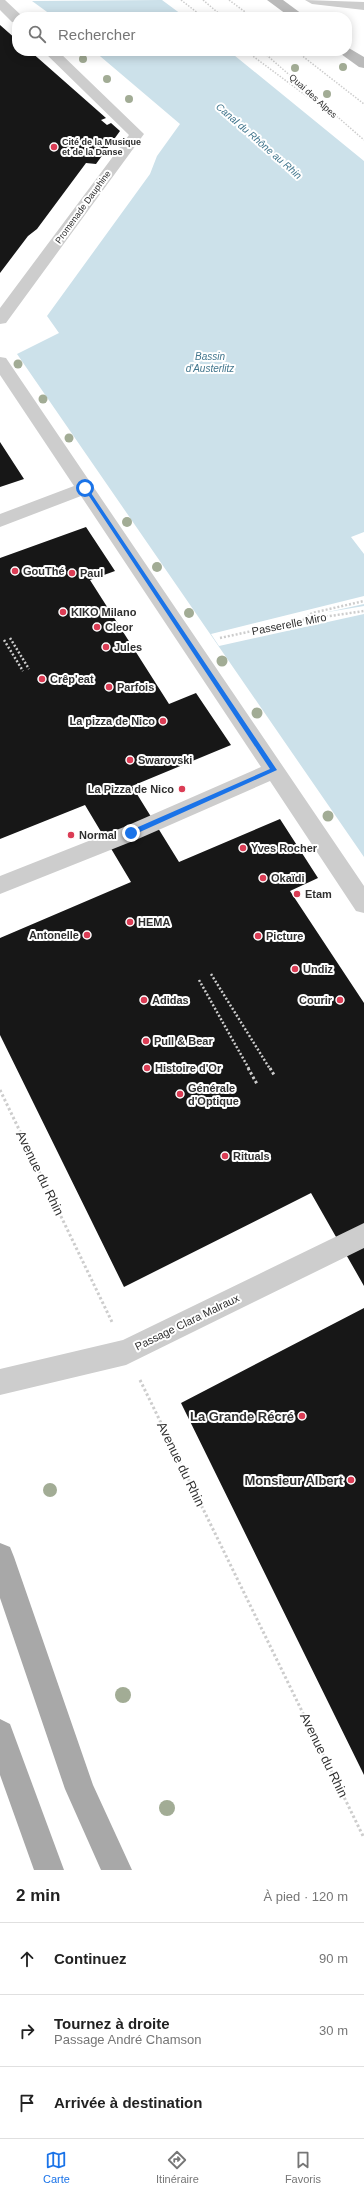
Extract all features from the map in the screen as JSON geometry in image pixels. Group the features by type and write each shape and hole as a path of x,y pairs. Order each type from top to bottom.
{"main road":[{"path":"274,0 292,12"},
{"path":"352,55 364,64"},
{"path":"0,1557 80,1788 117,1870"},
{"path":"0,1734 49,1870"}],"street":[{"path":"312,0 364,6"},
{"path":"0,3 12,15"},
{"name":"Promenade Dauphine","path":"0,319 136,134 55,56"},
{"path":"0,362 364,904"},
{"path":"0,521 85,488"},
{"path":"0,885 131,833 274,770"},
{"name":"Passage Clara Malraux","path":"0,1382 126,1352 364,1235"}],"path":[{"path":"181,0 197,12"},
{"path":"203,0 217,12"},
{"path":"229,0 245,12"},
{"path":"252,56 297,91 342,122"},
{"name":"Quai des Alpes","path":"268,56 364,140"},
{"path":"302,56 364,104"},
{"path":"303,620 312,613 364,601"},
{"name":"Passerelle Miro","path":"214,640 303,620 364,611"},
{"path":"10,638 29,669"},
{"path":"4,640 23,672"},
{"path":"211,974 274,1075"},
{"path":"199,980 257,1084"},
{"name":"Avenue du Rhin","path":"0,1090 126,1352 364,1838"}],"water":[{"path":"162,0 178,12 47,12 32,1"},
{"name":"Bassin d'Austerlitz","path":"100,56 235,56 364,161 364,532 351,537 364,554 364,857 17,354 59,333 47,316 150,174 157,156 180,124"}],"pier":[{"path":"364,596 364,604 328,612 364,606 364,614 219,646 211,634"}],"building":[{"name":"Cité de la Musique et de la Danse","path":"0,25 12,36 12,56 36,56 106,118 101,120 107,125 111,123 120,131 96,164 86,163 37,229 28,236 0,273"},
{"path":"0,442 24,479 0,487"},
{"path":"86,527 115,571 90,580 169,704 196,693 231,745 132,786 179,862 280,819 318,878 290,891 364,1003 364,1286 311,1193 124,1287 0,1035 0,938 131,882 85,805 0,839 0,558"},
{"path":"364,1308 364,1775 181,1403"}],"place":[{"name":"Cité de la Musique et de la Danse","path":"54,147"},
{"name":"GouThé","path":"15,571"},
{"name":"Paul","path":"72,573"},
{"name":"KIKO Milano","path":"63,612"},
{"name":"Cleor","path":"97,627"},
{"name":"Jules","path":"106,647"},
{"name":"Crêp'eat","path":"42,679"},
{"name":"Parfois","path":"109,687"},
{"name":"La pizza de Nico","path":"163,721"},
{"name":"Swarovski","path":"130,760"},
{"name":"La Pizza de Nico","path":"182,789"},
{"name":"Normal","path":"71,835"},
{"name":"Yves Rocher","path":"243,848"},
{"name":"Okaïdi","path":"263,878"},
{"name":"Etam","path":"297,894"},
{"name":"HEMA","path":"130,922"},
{"name":"Antonelle","path":"87,935"},
{"name":"Picture","path":"258,936"},
{"name":"Undiz","path":"295,969"},
{"name":"Adidas","path":"144,1000"},
{"name":"Courir","path":"340,1000"},
{"name":"Pull & Bear","path":"146,1041"},
{"name":"Histoire d'Or","path":"147,1068"},
{"name":"Générale d'Optique","path":"180,1094"},
{"name":"Rituals","path":"225,1156"},
{"name":"La Grande Récré","path":"302,1416"},
{"name":"Monsieur Albert","path":"351,1480"}],"route":[{"path":"85,488 274,770 131,833"}],"water label":[{"name":"Canal du Rhône au Rhin","path":"259,141"}]}
